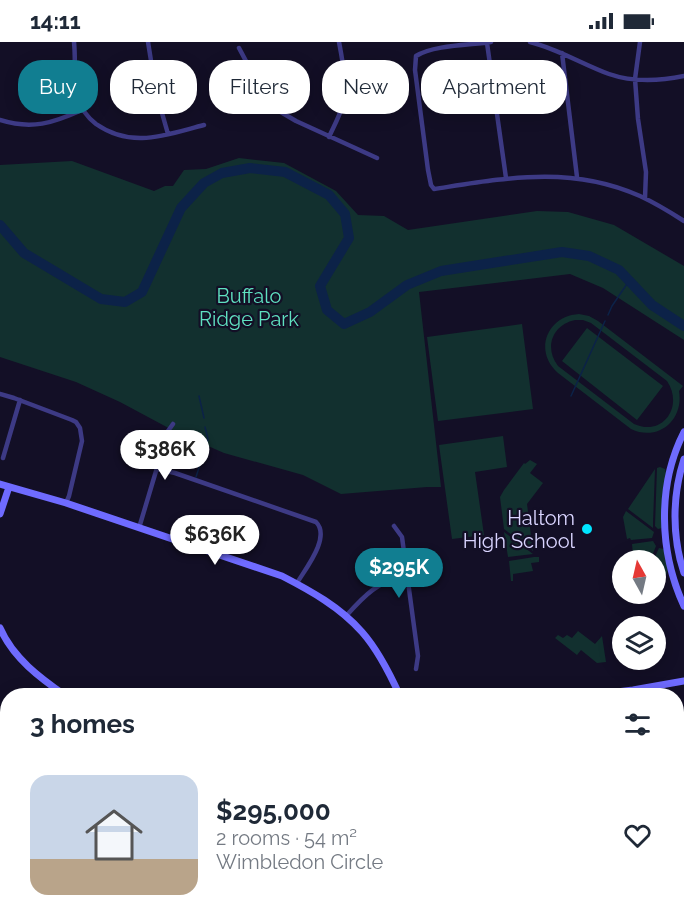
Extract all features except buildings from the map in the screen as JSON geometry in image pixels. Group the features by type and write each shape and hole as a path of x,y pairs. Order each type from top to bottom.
{"main road":[{"path":"684,432 672,464 664,512 668,558 684,606"},
{"path":"672,464 683,462 677,492 675,529 684,575 674,579"},
{"path":"0,484 66,503 282,576 324,599 346,616 374,647 396,688"},
{"path":"0,514 9,487"},
{"path":"0,628 14,650 31,670 55,688"},
{"path":"638,688 684,681"}],"street":[{"path":"74,42 74,60"},
{"path":"148,42 156,92 168,134"},
{"path":"329,137 341,109 344,92 339,42"},
{"path":"506,178 489,42 435,49 416,56 415,70 428,170 431,186 434,189 506,178 577,177 624,189 645,198 684,221"},
{"path":"530,42 546,46 612,75 635,79 667,79 684,76"},
{"path":"640,42 635,79 646,172 645,198"},
{"path":"239,48 263,93 273,106 296,121 377,158"},
{"path":"562,53 577,177"},
{"path":"0,120 13,124 38,125 73,114"},
{"path":"86,114 104,129 123,137 143,139 204,126"},
{"path":"0,394 76,422 80,428 82,436 66,503"},
{"path":"3,458 20,400"},
{"path":"139,528 168,431 173,424"},
{"path":"157,469 175,473 320,525 320,542 297,584"},
{"path":"394,526 402,537 418,656 416,669"},
{"path":"346,616 374,588 388,580 408,578"}],"green space":[{"name":"Buffalo Ridge Park","path":"239,158 284,163 336,191 358,215 384,216 408,230 537,211 568,212 614,225 684,266 684,340 603,288 570,274 419,292 441,487 341,494 303,475 224,453 176,432 76,382 0,357 0,165 72,161 154,191 165,186 173,186 184,170 206,169"},
{"path":"579,314 598,321 683,386 679,391 677,411 667,426 651,433 631,429 558,373 550,364 545,345 552,328 568,316","holes":["583,320 591,323 667,381 672,391 672,409 662,423 644,427 634,424 558,366 551,345 556,332 567,323"]},
{"path":"522,324 533,409 438,421 427,337"},
{"path":"587,328 663,386 637,420 562,361"},
{"path":"503,436 507,467 475,472 484,535 452,539 439,445"},
{"path":"530,460 537,464 530,473 543,483 527,504 533,551 504,529 500,497 524,463"},
{"path":"657,468 665,469 666,473 662,528 658,529 655,526"},
{"path":"655,469 653,523 653,528 628,509"},
{"path":"626,511 654,532 652,538 627,539 623,517"},
{"path":"504,532 533,554 508,557"},
{"path":"653,541 656,546 654,550 633,550 632,544"},
{"path":"539,557 539,562 531,563 533,571 513,574 513,581 511,581 509,561"},
{"path":"578,631 595,644 602,636 606,662 597,663 581,650 577,655 555,638 558,635 563,638 567,635 572,638"}],"waterway":[{"path":"0,225 24,253 101,299 125,302 142,292 181,208 204,183 222,173 250,168 285,172 329,195 345,214 349,238 320,286 327,310 344,324 370,312 407,285 441,271 562,252 589,256 619,270 652,305 684,326"},
{"path":"608,315 629,281"},
{"path":"571,396 605,321"},
{"path":"199,396 204,418"},
{"path":"196,477 208,439 205,427"}],"place":[{"name":"Haltom High School","path":"587,529"}]}
